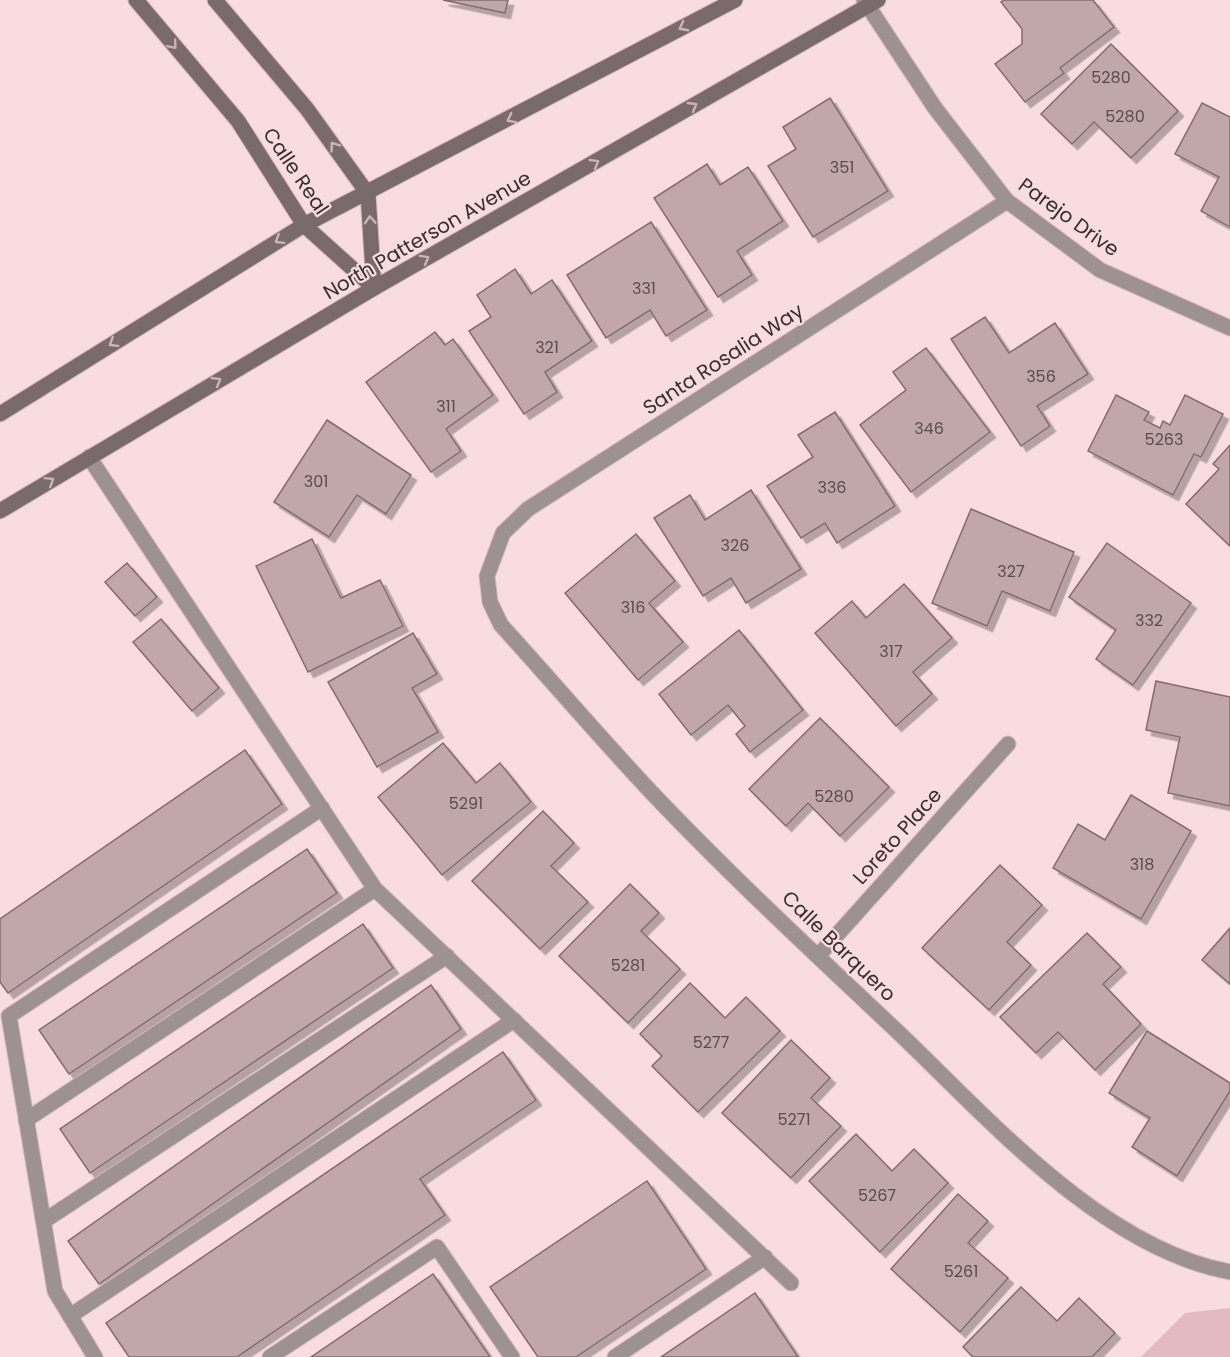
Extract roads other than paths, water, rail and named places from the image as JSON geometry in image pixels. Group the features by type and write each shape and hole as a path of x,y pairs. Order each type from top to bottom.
{"main road":[{"name":"Calle Real","path":"136,0 238,121 304,225 374,288"},
{"path":"215,0 307,109 368,194 374,288"},
{"path":"0,414 304,225 368,194 735,0"},
{"name":"North Patterson Avenue","path":"0,511 374,288 870,2"}],"street":[{"name":"Parejo Drive","path":"870,2 935,108 1007,201 1100,270 1230,328"},
{"name":"Santa Rosalia Way","path":"488,576 503,533 528,509 1007,201"},
{"path":"89,457 375,889 790,1283"},
{"name":"Calle Barquero","path":"488,576 490,602 501,625 654,795 818,956 1046,1172 1117,1226 1205,1267 1230,1272"},
{"name":"Loreto Place","path":"818,956 1008,744"},
{"path":"95,1357 55,1292 9,1016 322,808"},
{"path":"26,1120 375,889"},
{"path":"44,1221 447,956"},
{"path":"70,1316 514,1020"},
{"path":"270,1357 438,1247 512,1357"},
{"path":"615,1357 765,1257"}]}
